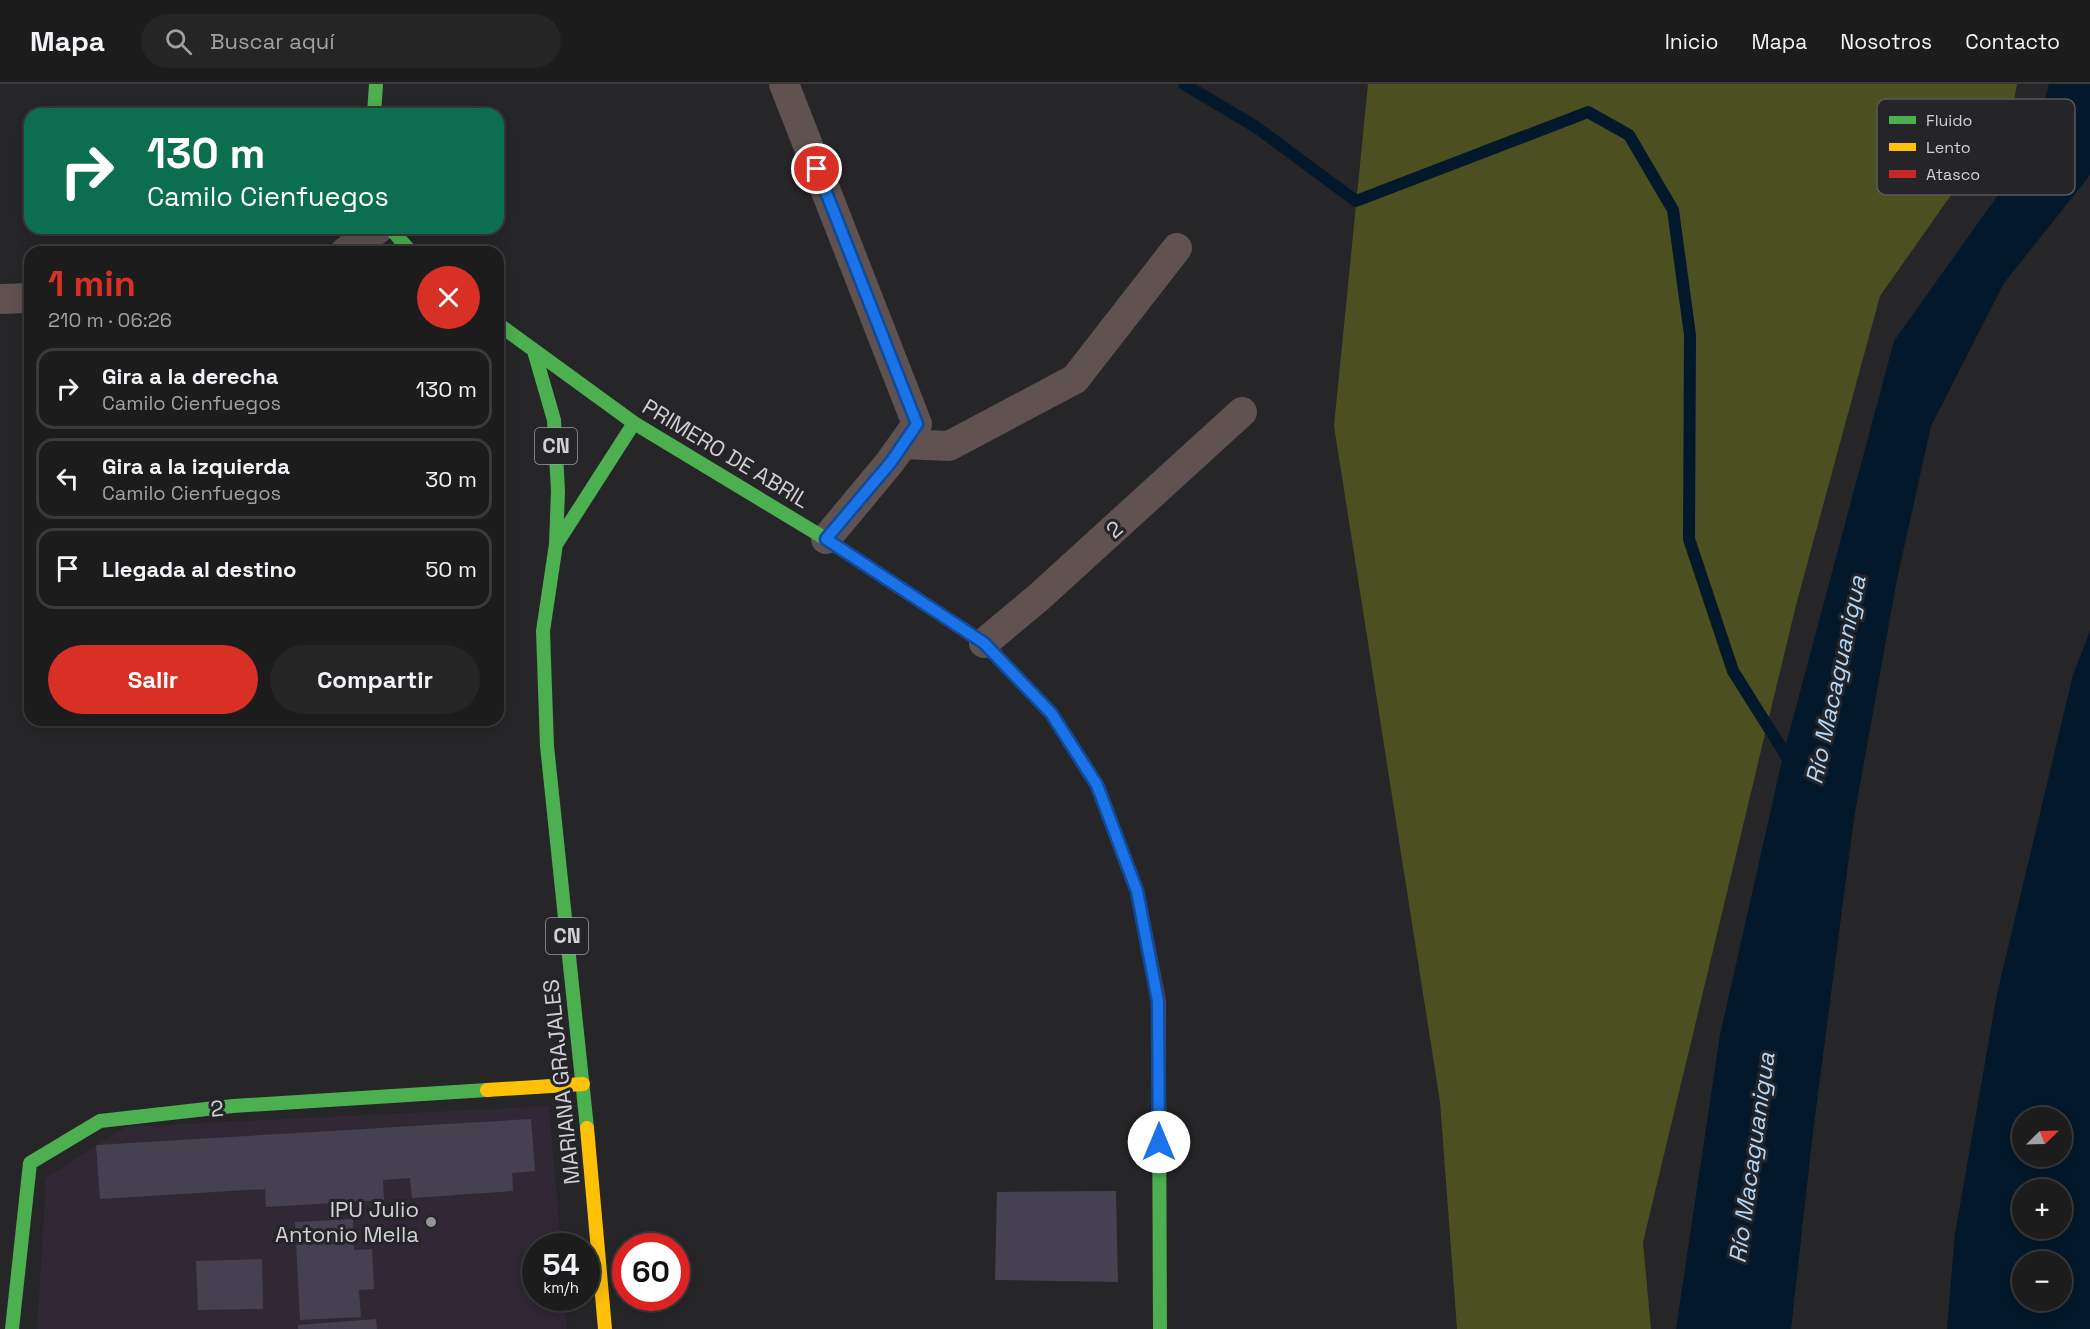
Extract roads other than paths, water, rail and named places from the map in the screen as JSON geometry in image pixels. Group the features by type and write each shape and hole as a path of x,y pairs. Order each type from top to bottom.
{"main road":[{"path":"374,108 376,84"},
{"path":"395,234 406,246"},
{"name":"PRIMERO DE ABRIL","path":"504,328 634,423 826,539 984,643 1051,713 1097,785 1137,891 1158,1001 1160,1329"},
{"name":"MARIANA GRAJALES","path":"534,351 554,420 558,491 556,544 543,631 547,746 583,1084 605,1329"},
{"name":"MARIANA GRAJALES","path":"556,544 634,423"},
{"name":"2","path":"12,1329 30,1162 100,1121 233,1106 583,1084"}],"street":[{"path":"784,84 917,424 891,462 826,539"},
{"path":"354,246 370,234"},
{"path":"903,444 949,446 1075,379 1177,248"},
{"path":"0,299 24,298"},
{"name":"2","path":"984,643 1039,597 1242,412"}],"water":[{"path":"2049,84 2090,84 2090,175 2075,194 2075,99 2045,99"},
{"name":"Río Macaguanigua","path":"1998,195 2074,195 2004,283 1931,426 1897,579 1854,818 1813,1132 1791,1329 1676,1329 1720,1035 1784,752 1894,341"},
{"path":"2090,631 2090,1329 1947,1329 1955,1234 1997,994 2073,675"}],"waterway":[{"name":"Río Macaguanigua","path":"1184,84 1256,127 1356,201 1588,112 1629,135 1673,210 1690,335 1689,539 1733,671 1791,766"}],"place":[{"name":"IPU Julio Antonio Mella","path":"431,1222"}]}
